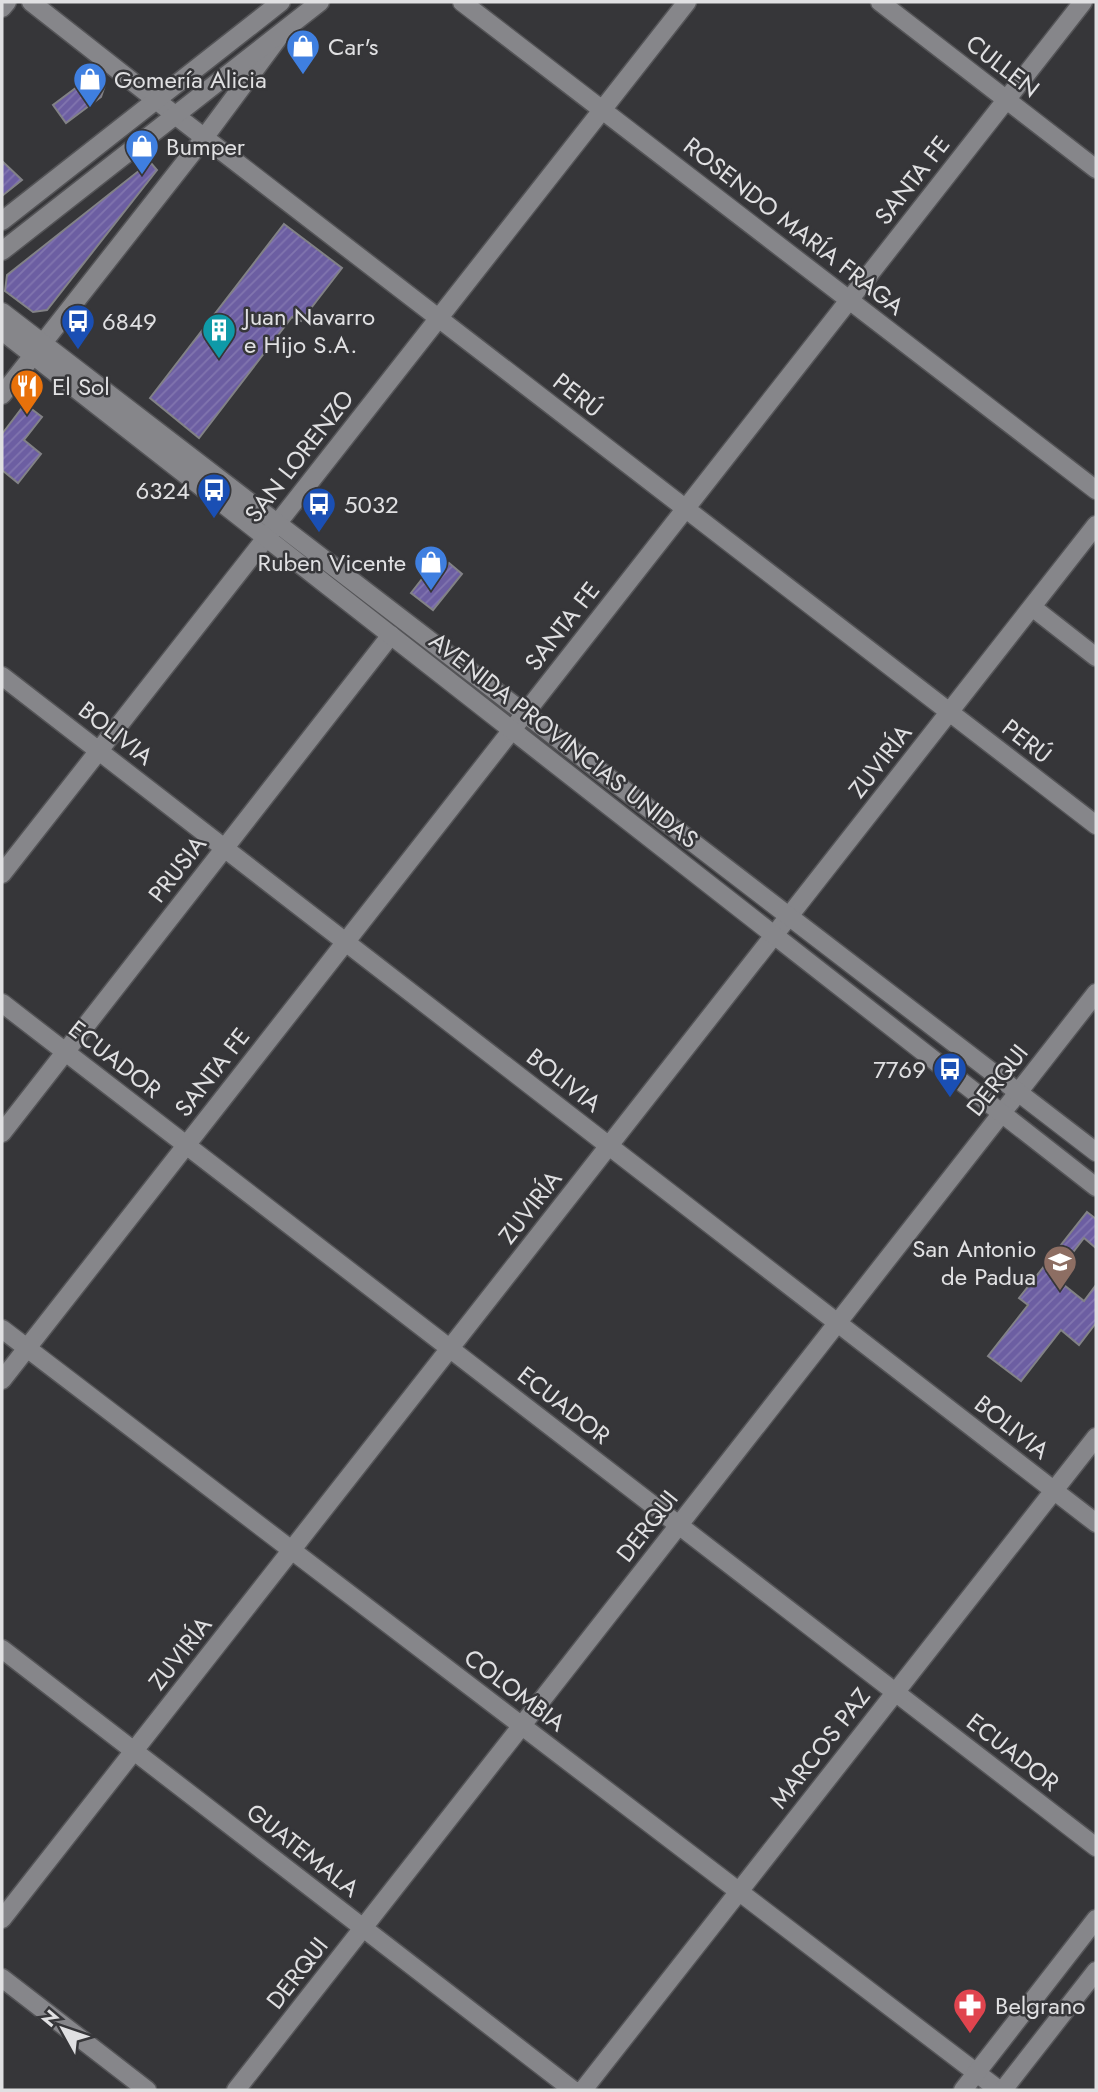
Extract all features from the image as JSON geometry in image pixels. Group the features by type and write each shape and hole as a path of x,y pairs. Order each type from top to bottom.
{"street":[{"path":"2,8 7,2"},
{"name":"PERÚ","path":"31,2 1096,825"},
{"path":"2,221 281,2"},
{"path":"2,251 320,2"},
{"name":"ROSENDO MARÍA FRAGA","path":"462,2 1096,490"},
{"name":"SAN LORENZO","path":"2,874 687,2"},
{"name":"CULLEN","path":"880,2 1096,169"},
{"name":"SANTA FE","path":"2,1380 1083,2"},
{"path":"2,395 204,138 285,29"},
{"name":"AVENIDA PROVINCIAS UNIDAS","path":"2,312 38,350 266,538 1096,1187"},
{"name":"AVENIDA PROVINCIAS UNIDAS","path":"2,331 38,350 277,523 1096,1152"},
{"name":"ZUVIRÍA","path":"2,1920 1096,524"},
{"path":"1032,607 1096,657"},
{"name":"PRUSIA","path":"2,1133 391,635"},
{"name":"BOLIVIA","path":"2,676 1096,1522"},
{"name":"DERQUI","path":"236,2090 1096,993"},
{"name":"ECUADOR","path":"2,1003 1096,1847"},
{"name":"COLOMBIA","path":"2,1329 1001,2090"},
{"name":"MARCOS PAZ","path":"583,2090 1096,1437"},
{"name":"GUATEMALA","path":"2,1649 573,2090"},
{"path":"963,2090 1096,1919"},
{"path":"1001,2090 1096,1971"},
{"path":"2,1978 147,2090"}],"building":[{"path":"93,75 105,85 101,97 66,123 53,105"},
{"path":"2,161 22,180 2,196"},
{"path":"150,162 157,170 47,310 33,312 5,291 7,275"},
{"name":"Juan Navarro e Hijo S.A.","path":"284,224 342,268 301,321 292,317 199,438 150,398"},
{"path":"25,404 42,417 24,440 41,454 18,483 2,470 2,434"},
{"path":"449,563 462,574 433,610 411,593 426,574 435,581"},
{"name":"San Antonio de Padua","path":"1087,1212 1096,1219 1096,1248 1084,1238 1054,1277 1084,1301 1096,1285 1096,1323 1079,1345 1061,1330 1021,1381 988,1356 1028,1305 1019,1298"}],"place":[{"name":"Car's","path":"303,76"},
{"name":"Gomería Alicia","path":"90,109"},
{"name":"Bumper","path":"142,176"},
{"name":"6849","path":"78,351"},
{"name":"Juan Navarro e Hijo S.A.","path":"219,360"},
{"name":"El Sol","path":"27,416"},
{"name":"6324","path":"214,520"},
{"name":"5032","path":"319,534"},
{"name":"Ruben Vicente","path":"431,592"},
{"name":"7769","path":"950,1099"},
{"name":"San Antonio de Padua","path":"1060,1292"},
{"name":"Belgrano","path":"970,2035"}]}
